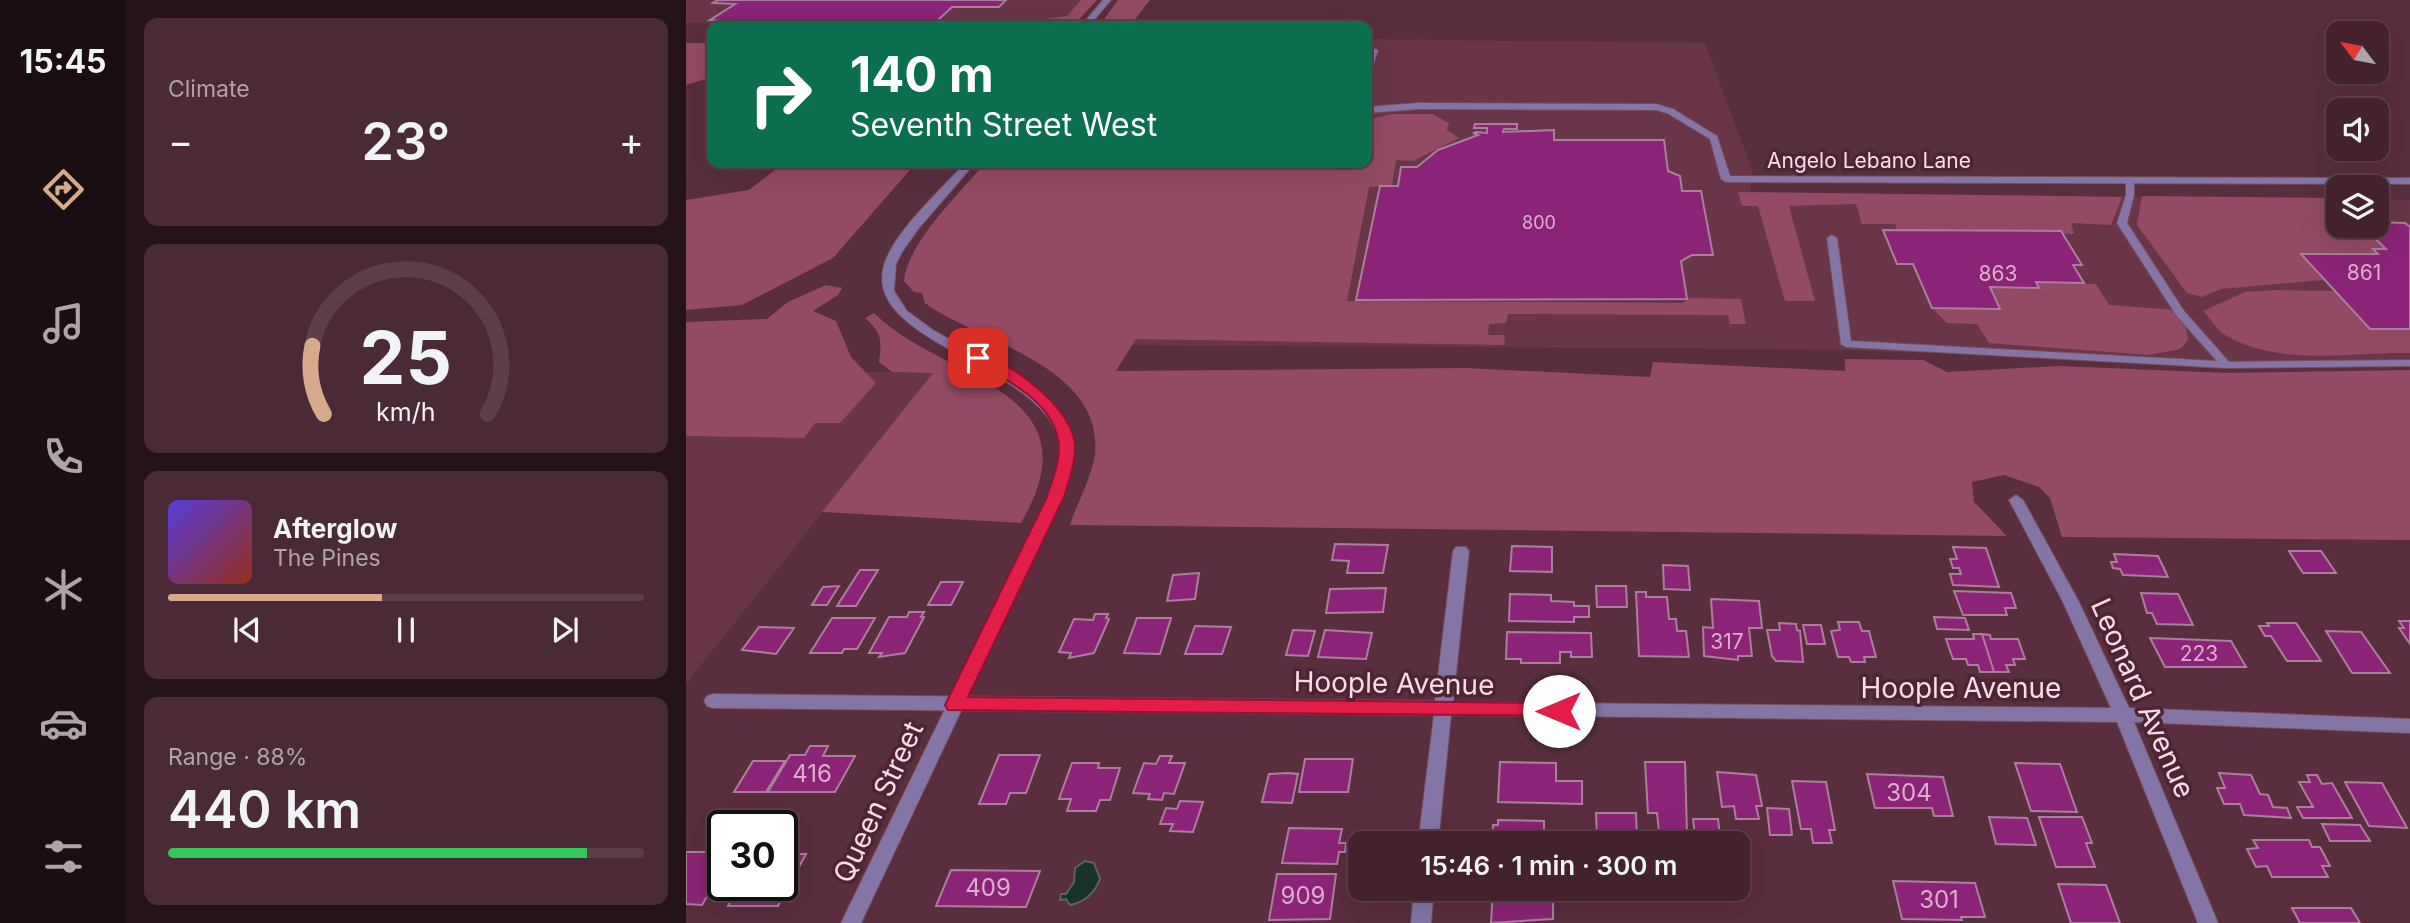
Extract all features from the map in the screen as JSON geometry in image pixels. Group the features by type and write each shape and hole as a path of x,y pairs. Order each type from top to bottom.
{"street":[{"path":"1089,21 1107,0"},
{"name":"Angelo Lebano Lane","path":"1372,110 1418,106 1662,108 1714,138 1726,179 2410,181"},
{"name":"Queen Street","path":"851,923 1055,497 1065,463 1066,439 1052,410 1021,382 911,322 895,307 887,294 886,279 890,263 902,244 966,168"},
{"name":"Leonard Avenue","path":"2016,500 2051,561 2123,715 2208,923"},
{"path":"1429,831 1461,551"},
{"name":"Hoople Avenue","path":"713,701 2123,715 2410,726"},
{"path":"1421,923 1423,901"}],"lane":[{"path":"1372,56 1374,50"},
{"path":"2130,181 2130,195 2122,223 2180,313 2225,365"},
{"path":"1832,238 1846,344 2225,365 2410,363"}],"shaded area":[{"path":"686,0 1088,0 1070,21 686,23"},
{"path":"1081,0 1097,0 1078,21 1031,21 1067,16"},
{"path":"1118,0 1150,0 1134,21 1103,21"},
{"path":"1372,39 1705,43 1753,173 1750,192 2326,199 2326,238 2389,238 2389,199 2410,200 2410,367 1800,349 1078,345 1359,168 1372,168"},
{"path":"686,43 707,43 707,79 686,85"},
{"path":"1392,114 1432,114 1449,123 1447,130 1459,138 1413,161 1396,160 1392,185 1369,187 1347,301 1683,303 1689,298 1741,299 1746,324 1730,324 1728,315 1508,314 1506,323 1489,324 1488,335 1505,335 1504,345 1136,339 1116,371 1465,368 1650,377 1653,362 1845,371 1845,359 1923,360 1947,372 2059,366 2227,373 2410,370 2410,540 2062,537 2050,498 2039,487 2004,475 1972,482 1974,502 2007,536 1070,525 1088,481 1095,454 1092,424 1080,398 1034,360 948,317 925,303 922,293 914,292 904,281 907,266 925,235 981,168 1372,168 1372,119"},
{"path":"778,168 912,168 833,258 742,305 686,310 686,200 749,190"},
{"path":"1738,192 2122,197 2111,225 2071,223 2074,234 1897,230 1895,224 1862,224 1856,204 1789,206 1815,301 1785,301 1758,206 1742,206"},
{"path":"2142,196 2326,198 2326,238 2375,238 2386,249 2373,249 2378,254 2302,254 2323,280 2221,289 2202,297 2187,293 2137,225"},
{"path":"2036,282 2096,284 2109,305 2176,310 2185,323 2188,340 2180,349 2149,355 1989,343 1977,324 1947,323 1932,308 2000,309 1990,287 2038,288"},
{"path":"826,285 842,288 838,295 813,311 836,321 851,357 876,383 840,423 815,423 804,438 686,436 686,322 767,319 788,302"},
{"path":"2336,291 2370,329 2410,329 2410,353 2316,356 2268,351 2225,335 2203,311 2245,292"},
{"path":"874,313 903,336 1003,393 1027,415 1041,443 1040,478 1021,523 822,512 933,373 892,372 879,362 880,337 865,318"},
{"path":"686,372 934,372 686,684"},
{"path":"1085,861 1094,863 1100,879 1089,896 1070,905 1066,899 1060,900 1061,894 1066,894 1074,882 1075,868"}],"building":[{"path":"718,0 1006,0 999,7 952,7 937,21 710,20 735,4 713,3"},
{"path":"1475,124 1517,124 1517,129 1504,129 1503,132 1554,130 1554,140 1664,140 1668,171 1680,176 1682,191 1701,191 1713,255 1692,255 1681,261 1687,299 1356,300 1380,186 1398,186 1401,167 1417,167 1438,150 1478,135 1474,133 1476,132 1487,133 1487,128 1474,128"},
{"path":"2389,222 2405,223 2410,227 2410,329 2370,329 2301,254 2378,254 2373,249 2386,249 2375,238 2389,238"},
{"path":"1883,230 2061,231 2082,265 2073,265 2084,283 2036,282 2039,288 1990,287 2000,309 1932,308 1913,264 1897,264"},
{"path":"1335,544 1388,545 1383,573 1347,573 1349,561 1332,560"},
{"path":"1512,546 1552,547 1552,572 1510,571"},
{"path":"1953,547 1986,548 1999,587 1953,585 1950,574 1961,574 1959,568 1953,568 1950,559 1957,559"},
{"path":"2289,551 2321,551 2336,573 2303,573"},
{"path":"2114,554 2158,556 2168,577 2123,575 2120,569 2113,568 2111,562 2117,562"},
{"path":"1663,565 1688,566 1690,590 1664,589"},
{"path":"860,570 878,570 856,606 837,606"},
{"path":"1199,573 1195,599 1167,601 1173,575"},
{"path":"941,582 963,582 951,605 928,605"},
{"path":"839,586 827,605 812,605 823,587"},
{"path":"1596,586 1626,586 1627,607 1597,607"},
{"path":"1386,588 1383,612 1326,613 1330,589"},
{"path":"1954,591 2011,593 2016,608 2005,608 2007,615 1963,615"},
{"path":"1636,592 1646,592 1646,597 1667,597 1669,619 1676,619 1677,631 1686,631 1689,657 1639,656"},
{"path":"2141,593 2178,594 2193,625 2157,624 2152,613 2147,613"},
{"path":"1510,594 1551,595 1551,601 1589,606 1589,617 1574,617 1574,622 1509,621"},
{"path":"1711,599 1759,601 1762,628 1749,628 1752,656 1738,656 1738,660 1704,656 1703,627 1713,628"},
{"path":"909,612 924,612 921,617 924,617 905,653 879,657 882,653 869,653 889,617 907,617"},
{"path":"1095,614 1108,614 1106,618 1109,619 1094,653 1069,658 1071,653 1059,652 1074,619 1093,620"},
{"path":"1934,617 1965,618 1969,630 1937,629"},
{"path":"832,618 875,618 857,649 844,649 842,653 810,653"},
{"path":"1137,618 1171,618 1160,654 1124,653"},
{"path":"2399,621 2410,621 2410,644 2399,628 2404,628"},
{"path":"1838,622 1859,622 1862,631 1869,631 1876,657 1864,657 1865,662 1851,662 1849,657 1838,657 1831,631 1840,630"},
{"path":"1779,623 1796,624 1797,630 1800,631 1803,662 1776,661 1772,656 1767,630 1780,630"},
{"path":"2267,623 2296,623 2321,661 2287,661 2271,636 2265,636 2259,626 2269,626"},
{"path":"1803,625 1821,625 1825,644 1807,644"},
{"path":"1195,626 1231,627 1222,654 1185,654"},
{"path":"759,627 794,628 776,654 742,650"},
{"path":"1293,630 1315,631 1308,656 1286,655"},
{"path":"1325,630 1372,633 1366,659 1318,657"},
{"path":"2326,631 2361,632 2390,673 2352,673"},
{"path":"1507,632 1591,633 1592,657 1571,657 1571,652 1560,652 1560,663 1521,663 1521,659 1506,659"},
{"path":"1973,634 1982,634 1994,672 1980,672 1978,665 1968,665 1966,659 1953,659 1946,639 1974,639"},
{"path":"1982,634 1990,635 1991,639 2018,639 2025,659 2013,659 2015,665 2006,665 2009,672 1994,672"},
{"path":"2150,638 2231,641 2246,667 2165,667"},
{"path":"810,746 828,746 823,756 855,756 835,792 768,792 790,755 805,755"},
{"path":"999,755 1040,755 1026,793 1010,793 1006,804 979,804"},
{"path":"1160,756 1172,756 1169,763 1185,763 1174,794 1164,793 1162,800 1148,799 1150,794 1133,793 1144,763 1156,764"},
{"path":"1305,759 1353,759 1348,792 1299,792"},
{"path":"753,761 785,761 766,792 734,792"},
{"path":"1500,762 1556,763 1556,781 1582,781 1582,804 1498,802"},
{"path":"1645,762 1685,762 1687,831 1659,831 1657,813 1648,813"},
{"path":"1072,763 1099,763 1098,768 1120,768 1110,800 1100,800 1096,811 1067,811 1071,799 1059,799"},
{"path":"2015,763 2060,764 2077,812 2031,811"},
{"path":"1717,772 1756,775 1762,806 1756,806 1759,819 1736,819 1734,806 1722,807"},
{"path":"2219,773 2251,775 2260,794 2268,795 2273,807 2287,808 2291,818 2244,815 2240,804 2224,804 2217,788 2225,788"},
{"path":"1269,774 1298,774 1292,803 1262,802"},
{"path":"1867,774 1943,777 1953,816 1934,816 1932,808 1875,808"},
{"path":"2307,775 2317,775 2322,784 2332,783 2352,818 2303,818 2297,807 2313,807 2299,782 2310,782"},
{"path":"1792,781 1826,782 1835,830 1829,830 1832,843 1813,843 1811,829 1801,829"},
{"path":"2345,782 2382,783 2407,828 2369,826"},
{"path":"1180,801 1203,802 1193,832 1170,831 1173,824 1160,824 1166,808 1177,809"},
{"path":"1767,808 1789,809 1792,835 1770,835"},
{"path":"1596,813 1636,813 1637,831 1597,831"},
{"path":"1989,817 2027,818 2036,845 1996,844"},
{"path":"2039,817 2082,817 2092,843 2086,843 2095,867 2056,867"},
{"path":"1693,819 1718,819 1719,831 1694,831"},
{"path":"1498,820 1544,821 1544,831 1493,831 1493,825 1498,825"},
{"path":"2322,824 2360,825 2370,841 2330,841"},
{"path":"1289,828 1342,829 1339,843 1346,843 1345,852 1339,852 1337,864 1282,863"},
{"path":"2253,840 2309,840 2312,847 2320,847 2330,866 2322,866 2328,877 2272,877 2267,866 2256,867 2247,849 2258,848"},
{"path":"686,852 707,852 707,896 702,905 686,904"},
{"path":"798,854 806,854 798,869"},
{"path":"951,870 1040,871 1026,907 936,906"},
{"path":"1277,874 1336,874 1330,919 1269,920"},
{"path":"1893,881 1975,883 1985,917 1961,917 1962,920 1902,919"},
{"path":"2058,884 2106,885 2120,923 2071,923"},
{"path":"731,901 781,901 778,906 728,906"},
{"path":"1492,901 1553,901 1553,919 1491,923"},
{"path":"2292,908 2351,908 2360,923 2300,923"}],"route":[{"path":"978,358 1021,382 1052,410 1066,439 1065,463 1055,497 955,705 1559,711"}]}
